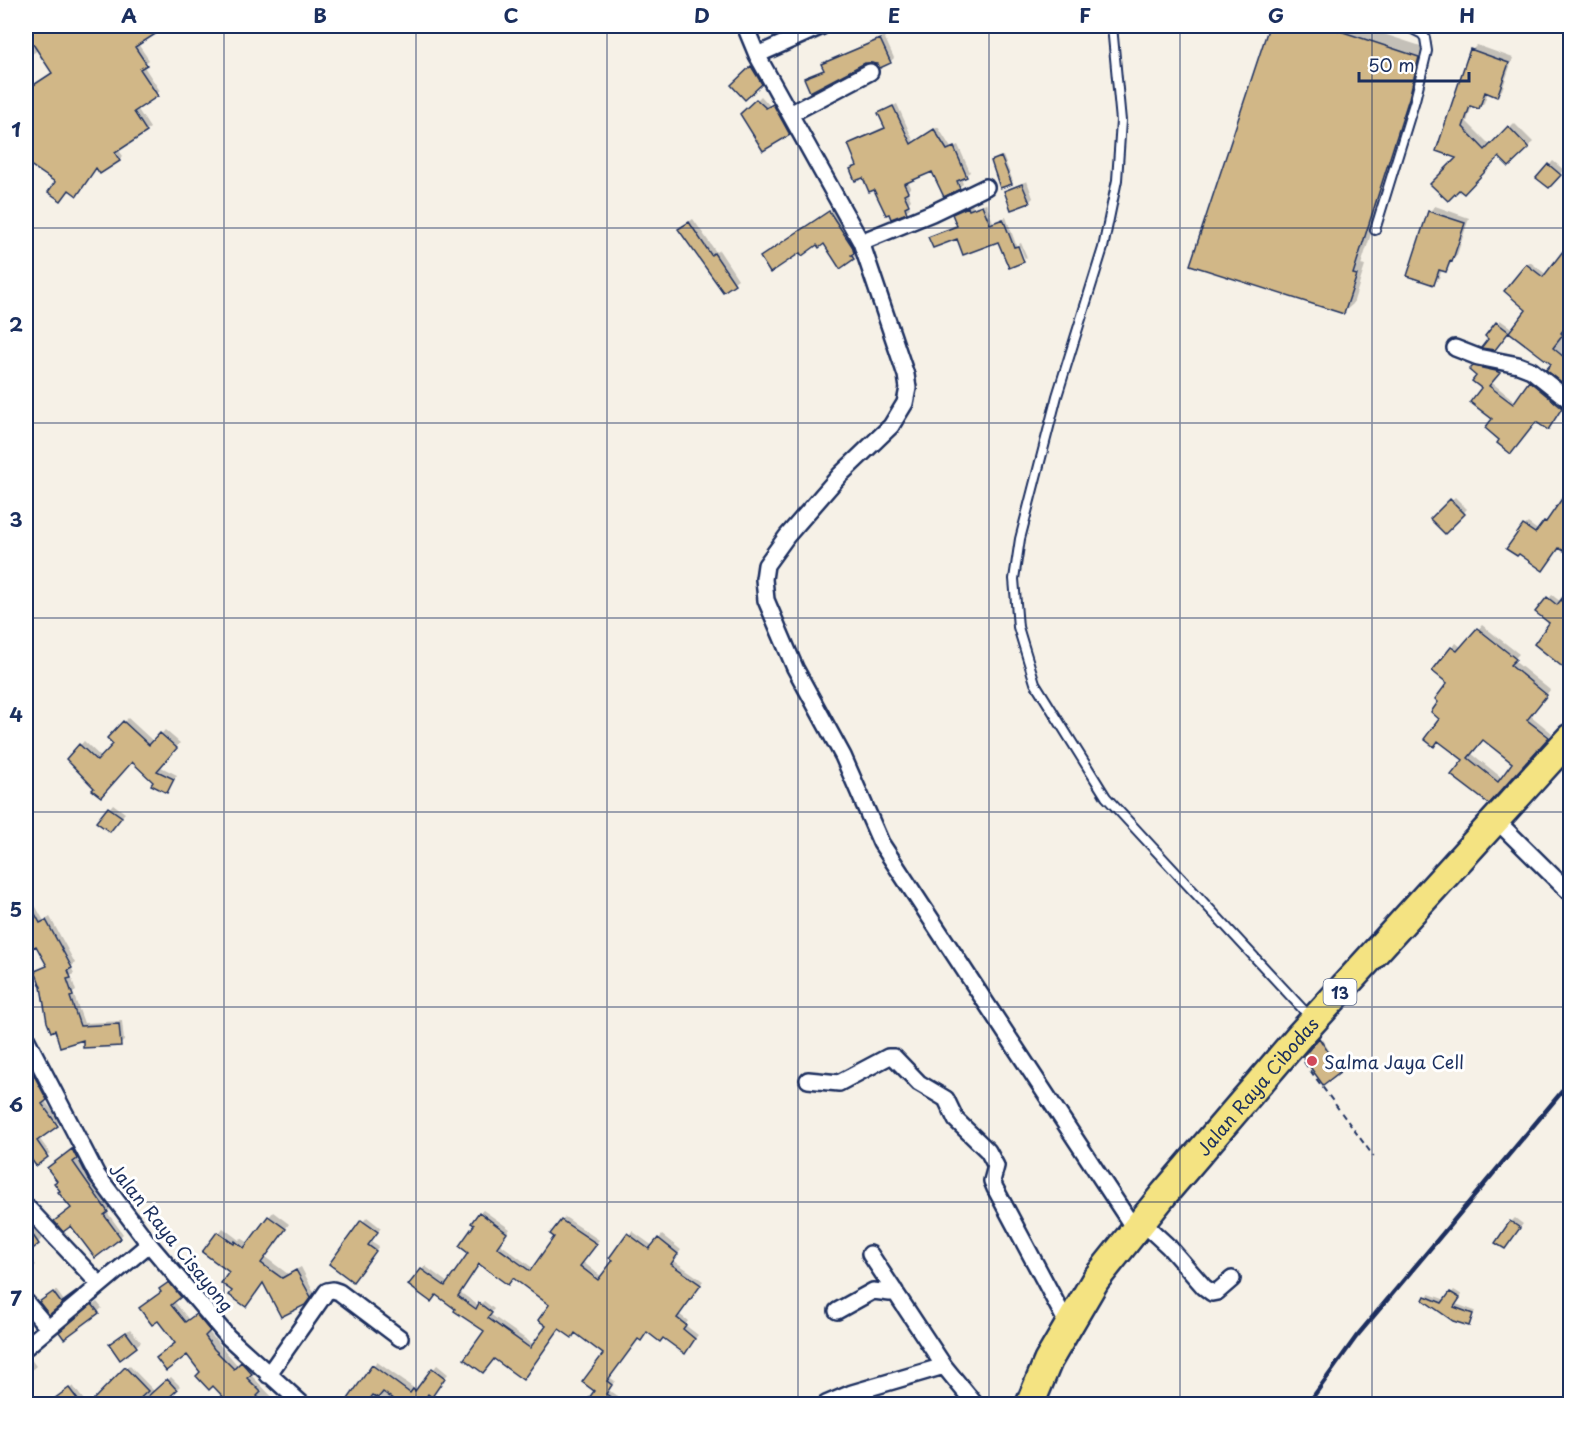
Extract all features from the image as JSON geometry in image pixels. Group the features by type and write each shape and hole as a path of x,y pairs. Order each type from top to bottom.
{"highway":[{"name":"Jalan Raya Cibodas","path":"1068,1324 1096,1279 1117,1252 1292,1045 1570,738"},
{"name":"13","path":"1030,1404 1068,1324"}],"street":[{"path":"745,26 757,56 861,242 906,375 908,388 905,404 891,426 840,475 787,536 766,565 764,579 766,600 795,668 843,756 881,843 1138,1226 1168,1247 1212,1293 1217,1292 1232,1279"},
{"path":"757,56 822,26"},
{"path":"790,114 870,72"},
{"path":"861,242 932,213 986,187"},
{"path":"1455,348 1478,357 1531,370 1570,401"},
{"path":"1496,820 1570,893"},
{"name":"Jalan Raya Cisayong","path":"26,1038 97,1175 149,1244 228,1337 267,1375 302,1404"},
{"path":"808,1080 839,1083 888,1057 894,1057 919,1083 946,1099 956,1120 976,1138 994,1161 996,1166 992,1181 995,1188 1068,1324"},
{"path":"26,1206 100,1285"},
{"path":"26,1347 149,1244"},
{"path":"870,1254 944,1366 973,1403"},
{"path":"267,1375 327,1291 333,1290 339,1293 400,1338"},
{"path":"837,1311 873,1291 886,1293 895,1291"},
{"path":"26,1302 48,1328"},
{"path":"826,1404 852,1393 944,1366"}],"lane":[{"path":"1112,26 1121,121 1118,180 1103,248 1057,396 1020,539 1014,579 1018,627 1035,683 1106,797 1314,1021"},
{"path":"1375,230 1415,100 1427,51 1428,44 1422,34 1406,26"}],"path":[{"path":"1292,1045 1374,1157"}],"building":[{"path":"26,26 168,26 135,47 147,65 140,69 158,96 134,112 147,132 115,153 120,161 100,174 96,168 77,196 69,190 61,201 48,192 55,182 26,162 26,90 52,73 33,44 30,45 26,39"},
{"path":"1269,26 1325,26 1419,57 1409,98 1353,274 1357,275 1344,314 1190,265"},
{"path":"880,39 891,63 880,68 878,64 865,63 810,92 804,78 824,70 821,64"},
{"path":"1470,49 1509,63 1497,97 1485,92 1479,109 1470,106 1463,127 1485,150 1508,126 1529,148 1509,167 1499,157 1464,194 1459,190 1448,201 1430,184 1456,158 1436,151"},
{"path":"751,66 762,84 745,100 731,85"},
{"path":"756,99 766,108 773,104 790,135 763,151 740,114"},
{"path":"893,106 911,144 934,129 947,150 954,147 967,177 957,181 960,189 944,197 932,172 904,184 908,192 904,194 909,205 905,207 907,213 891,219 889,214 886,215 874,190 869,192 863,178 855,181 850,169 857,166 848,144 885,128 878,113"},
{"path":"1001,157 1012,184 1000,188 991,161"},
{"path":"1548,164 1561,175 1549,188 1536,178"},
{"path":"1022,184 1030,203 1011,210 1004,191"},
{"path":"982,205 990,224 1003,219 1014,247 1018,246 1024,262 1009,268 998,242 963,255 957,239 933,248 928,237 957,226 952,214 968,207 969,210"},
{"path":"829,211 852,246 854,253 851,255 854,259 840,269 824,244 819,248 817,245 802,256 800,253 770,273 760,257"},
{"path":"1428,211 1465,223 1452,262 1450,261 1446,272 1439,270 1434,285 1407,276"},
{"path":"689,222 711,255 714,253 735,284 723,292 678,229"},
{"path":"1570,242 1570,321 1553,348 1570,362 1568,387 1546,370 1551,364 1509,332 1526,310 1504,291 1526,264 1543,277"},
{"path":"1496,322 1509,332 1495,350 1481,348 1488,339 1485,336"},
{"path":"1473,366 1500,373 1489,386 1513,404 1529,381 1562,408 1548,430 1536,422 1511,454 1497,443 1499,440 1485,428 1492,419 1470,402 1481,388 1472,381 1476,376 1469,370"},
{"path":"1570,487 1570,541 1564,551 1559,548 1543,571 1519,554 1517,556 1506,549 1523,525 1535,533 1544,521 1546,522"},
{"path":"1450,499 1465,514 1445,534 1430,519"},
{"path":"1570,588 1570,673 1534,644 1549,623 1535,612 1547,597 1557,605"},
{"path":"1477,628 1516,659 1510,665 1547,695 1527,720 1549,737 1489,804 1451,775 1463,760 1438,741 1434,747 1424,739 1439,719 1431,712 1438,702 1435,699 1447,683 1432,671 1451,647 1457,651","holes":["1483,740 1512,763 1498,782 1468,758"]},
{"path":"123,721 149,745 160,733 177,748 157,771 174,779 167,793 151,785 153,782 132,762 101,797 92,790 94,788 66,759 79,744 97,761 113,744 107,738"},
{"path":"108,807 122,817 110,832 96,822"},
{"path":"26,897 40,923 46,920 72,968 68,970 71,978 67,979 73,996 70,997 80,1026 119,1024 121,1046 83,1048 83,1040 60,1047 55,1030 51,1032 47,1022 41,987 35,971 47,966 36,946 26,951"},
{"path":"1319,1038 1341,1071 1323,1085 1303,1057"},
{"path":"26,1064 47,1100 42,1104 58,1126 37,1141 48,1157 36,1166 26,1152"},
{"path":"72,1149 77,1159 73,1162 108,1212 104,1215 121,1238 95,1258 71,1226 63,1232 54,1221 71,1208 58,1192 60,1191 54,1183 57,1181 47,1168"},
{"path":"479,1212 507,1233 497,1247 530,1271 554,1237 550,1234 561,1220 597,1244 580,1266 598,1280 613,1260 609,1258 627,1233 649,1249 658,1238 678,1254 671,1264 701,1285 677,1318 686,1325 683,1329 695,1339 685,1354 663,1338 660,1342 647,1332 641,1341 638,1339 607,1381 612,1385 606,1394 621,1404 585,1404 594,1391 582,1382 603,1354 575,1333 572,1338 559,1329 523,1380 494,1359 483,1373 464,1359 484,1331 454,1311 455,1309 436,1295 431,1302 408,1285 421,1269 445,1286 468,1253 459,1246 474,1225 471,1223","holes":["479,1264 508,1285 513,1278 549,1305 538,1320 546,1326 530,1348 488,1318 492,1313 479,1303 476,1309 458,1296"]},
{"path":"268,1216 286,1229 261,1263 282,1278 296,1270 311,1297 305,1305 281,1317 263,1283 246,1307 229,1295 232,1291 221,1283 229,1272 202,1252 217,1232 244,1248"},
{"path":"361,1220 378,1232 368,1245 376,1251 353,1282 329,1264"},
{"path":"1510,1221 1520,1228 1505,1249 1495,1243"},
{"path":"26,1225 39,1244 26,1254"},
{"path":"169,1282 181,1297 171,1305 185,1322 196,1314 210,1331 205,1336 214,1349 234,1369 241,1362 252,1374 247,1378 261,1392 257,1396 264,1404 230,1404 213,1386 209,1390 196,1376 200,1372 187,1355 166,1371 156,1358 175,1343 158,1321 152,1325 139,1308 161,1292 159,1289"},
{"path":"80,1289 49,1315 39,1302 53,1292 61,1303"},
{"path":"1450,1292 1460,1298 1454,1307 1473,1314 1469,1326 1453,1321 1423,1300 1425,1296 1442,1303"},
{"path":"92,1304 99,1313 64,1339 59,1332"},
{"path":"126,1332 137,1347 120,1360 109,1344"},
{"path":"372,1365 410,1393 413,1389 415,1391 432,1368 445,1378 432,1397 428,1394 423,1402 427,1404 400,1404 383,1392 378,1398 373,1395 366,1404 356,1404 348,1399"},
{"path":"125,1367 148,1391 134,1404 89,1404"},
{"path":"167,1379 177,1390 162,1404 152,1404 146,1398"},
{"path":"69,1388 81,1404 47,1404"}],"railway":[{"path":"1308,1404 1356,1337 1570,1082"}],"place":[{"name":"Salma Jaya Cell","path":"1312,1061"}]}
